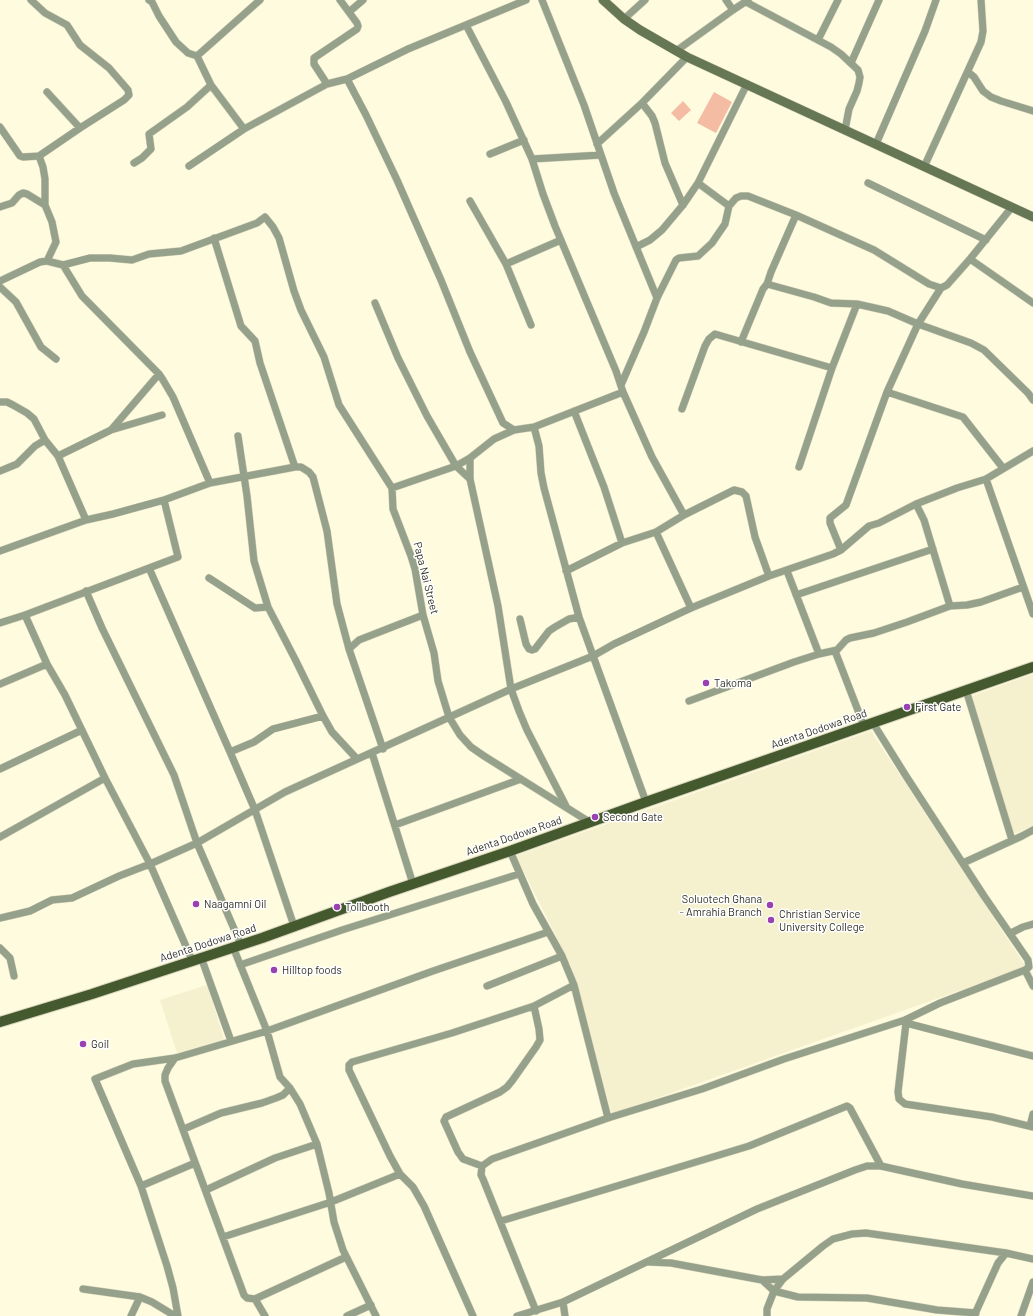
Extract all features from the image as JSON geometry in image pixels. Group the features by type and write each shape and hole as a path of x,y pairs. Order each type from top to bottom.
{"main road":[{"name":"Adenta Dodowa Road","path":"0,1022 92,994 237,946 1033,667"}],"street":[{"path":"0,127 20,156 39,156 127,98 129,95 128,90 109,68 80,45 67,25 45,13 31,0"},
{"path":"196,56 260,0"},
{"path":"327,84 313,60 315,56 356,29 357,23 340,0"},
{"path":"349,12 363,0"},
{"path":"189,166 244,129 327,84 347,79 408,50 526,0"},
{"path":"542,0 582,100 614,193 657,298"},
{"path":"603,0 624,19 687,57 1033,217"},
{"path":"624,19 645,0"},
{"path":"726,0 732,10"},
{"path":"818,40 838,0"},
{"path":"851,63 879,0"},
{"path":"876,144 925,31 936,0"},
{"path":"924,167 968,72 982,35 983,17 981,0"},
{"path":"152,1 159,16 176,42 188,53 196,56 211,85 244,129"},
{"path":"676,51 732,10 747,1 832,47 858,70 860,76 857,91 849,108 845,130"},
{"path":"466,25 524,140 561,240 648,450 684,515"},
{"path":"597,144 642,103 687,57"},
{"path":"968,72 974,77 983,91 991,97 1033,111"},
{"path":"347,79 366,115 396,180 441,280 470,352 503,423 514,430"},
{"path":"636,247 650,240 662,230 683,205 698,182 747,84"},
{"path":"134,163 142,158 151,149 149,134 187,107 211,85"},
{"path":"47,92 80,128"},
{"path":"642,103 656,123 665,163 683,205"},
{"path":"490,154 524,140"},
{"path":"532,159 601,154"},
{"path":"39,156 45,179 45,205 52,222 56,242 47,261"},
{"path":"698,182 729,206"},
{"path":"868,183 986,240"},
{"path":"0,207 12,202 23,193 45,205"},
{"path":"392,488 456,466 470,458 494,439 514,430 534,427 574,411 622,388 657,298 676,260 679,258 698,256 712,243 725,224 729,206 736,198 741,196 748,196 796,215 874,250 929,284 941,288"},
{"path":"470,201 506,264 531,325"},
{"path":"841,550 829,520 831,516 846,505 886,392 918,324 941,288 946,286 970,259 1012,207"},
{"path":"741,342 796,215"},
{"name":"Papa Nai Street","path":"214,238 257,222 265,217 279,238 301,310 324,357 339,404 392,488 393,509 411,556 423,615 434,653 441,692 449,717 460,735 471,747 591,823"},
{"path":"0,281 40,262 47,261 63,265 90,258 132,260 149,254 181,251 214,238 241,326 255,341 260,363 295,467"},
{"path":"506,264 561,240"},
{"path":"970,259 1033,303"},
{"path":"63,265 82,296 159,374 173,397 210,483"},
{"path":"767,284 831,303 857,304 888,311 918,324 966,341 984,350 1028,393 1033,400"},
{"path":"0,287 16,302 41,347 56,359"},
{"path":"375,303 398,358 427,416 456,466 470,478"},
{"path":"799,467 832,368 857,304"},
{"path":"682,409 705,346 709,339 715,334 832,368"},
{"path":"111,430 159,374"},
{"path":"886,392 963,417 1003,468"},
{"path":"0,402 13,404 31,416 45,440 58,456 86,520"},
{"path":"574,411 604,487 622,543"},
{"path":"58,456 111,430 162,415"},
{"path":"494,439 503,423"},
{"path":"534,427 539,446 541,473 544,488 579,616 646,802"},
{"path":"238,436 247,496 254,561 268,607 322,716 332,732 356,759"},
{"path":"0,471 17,464 35,446 45,440"},
{"path":"0,918 30,911 52,900 72,898 119,876 197,843 285,792 356,759 383,749 511,689 593,656 614,644 691,608 769,576 787,571 841,550 869,526 879,524 916,504 957,488 986,479 1033,451"},
{"path":"470,458 470,478 498,606 511,689 518,711 567,808"},
{"path":"0,551 86,520 164,500 210,483 295,467 305,469 313,477 326,530 337,604 350,649 383,749"},
{"path":"986,479 1033,614"},
{"path":"566,571 622,543 656,532 684,515 734,490 742,492 746,496 755,537 769,576"},
{"path":"0,622 25,615 179,556 164,500"},
{"path":"916,504 924,520 950,606"},
{"path":"656,532 691,608"},
{"path":"796,595 933,549"},
{"path":"148,568 255,810 294,926"},
{"path":"787,571 819,654"},
{"path":"209,578 255,608 268,607"},
{"path":"690,701 773,669 835,650 850,638 907,622 950,606 967,606 981,602 1023,587"},
{"path":"86,591 102,628 174,775 197,843 237,946 240,965 267,1031 280,1077 290,1088 300,1104 316,1144 339,1238 346,1257 376,1316"},
{"path":"25,615 47,664 65,695 196,959 231,1041"},
{"path":"350,649 360,640 423,615"},
{"path":"520,619 526,644 529,649 532,650 555,627 569,619 579,616"},
{"path":"346,636 360,640"},
{"path":"536,1311 481,1175 482,1166 492,1159 608,1118 702,1089 784,1059 905,1022 940,1003 1025,970 1028,967 1028,960 1011,933 984,896 906,776 868,725 835,650"},
{"path":"0,684 47,664"},
{"path":"966,690 1012,840"},
{"path":"230,752 254,742 273,729 322,716"},
{"path":"0,769 82,730"},
{"path":"372,753 413,884"},
{"path":"0,837 105,778"},
{"path":"395,825 521,779"},
{"path":"963,863 1033,830"},
{"path":"510,851 533,904 562,956 574,985 608,1118"},
{"path":"240,965 342,930 519,874"},
{"path":"1011,933 1033,924"},
{"path":"176,1316 174,1295 167,1266 141,1186 95,1078 133,1064 175,1058 267,1031 433,971 548,932"},
{"path":"0,948 10,958 14,976"},
{"path":"487,986 562,956"},
{"path":"1025,970 1033,986"},
{"path":"473,1316 424,1206 413,1187 400,1174 390,1156 352,1077 349,1070 349,1065 352,1062 452,1033 534,1006 574,985"},
{"path":"482,1166 463,1159 458,1152 444,1121 446,1117 500,1092 512,1081 540,1040 540,1029 534,1006"},
{"path":"905,1022 1033,1056"},
{"path":"905,1022 898,1092 899,1099 905,1104 992,1117 1032,1126 1033,1114"},
{"path":"175,1058 165,1075 166,1081 244,1296 255,1299 346,1257"},
{"path":"184,1128 221,1113 269,1101 283,1094 290,1088"},
{"path":"501,1222 749,1146 847,1106 850,1108 881,1166"},
{"path":"206,1190 275,1158 316,1144"},
{"path":"141,1186 195,1163"},
{"path":"517,1316 563,1302 757,1209 867,1166 881,1166 962,1184 1033,1196"},
{"path":"223,1237 331,1202 400,1174"},
{"path":"767,1316 774,1291 783,1278 833,1239 852,1234 866,1234 1006,1253 1033,1260"},
{"path":"668,1252 670,1263"},
{"path":"762,1280 774,1291 798,1296 866,1298 937,1310 975,1314 998,1264 1006,1253"},
{"path":"646,1262 670,1263 762,1280 783,1278"},
{"path":"1021,1316 1033,1282"},
{"path":"83,1289 140,1298 152,1302 176,1316"},
{"path":"131,1316 140,1298"},
{"path":"255,1299 264,1316"},
{"path":"563,1302 565,1316"},
{"path":"347,1316 371,1305"}],"shaded area":[{"path":"714,92 732,102 716,133 697,123"},
{"path":"683,101 691,110 679,121 671,113"},
{"path":"1033,674 1033,825 1013,834 972,696"},
{"name":"Christian Service University College","path":"871,731 1026,967 612,1114 572,968 516,856"},
{"path":"207,985 224,1039 177,1053 160,1000"}],"place":[{"name":"Takoma","path":"706,683"},
{"name":"First Gate","path":"907,707"},
{"name":"Second Gate","path":"595,817"},
{"name":"Naagamni Oil","path":"196,904"},
{"name":"Soluotech Ghana - Amrahia Branch","path":"770,905"},
{"name":"Tollbooth","path":"337,907"},
{"name":"Christian Service University College","path":"771,920"},
{"name":"Hilltop foods","path":"274,970"},
{"name":"Goil","path":"83,1044"}]}
